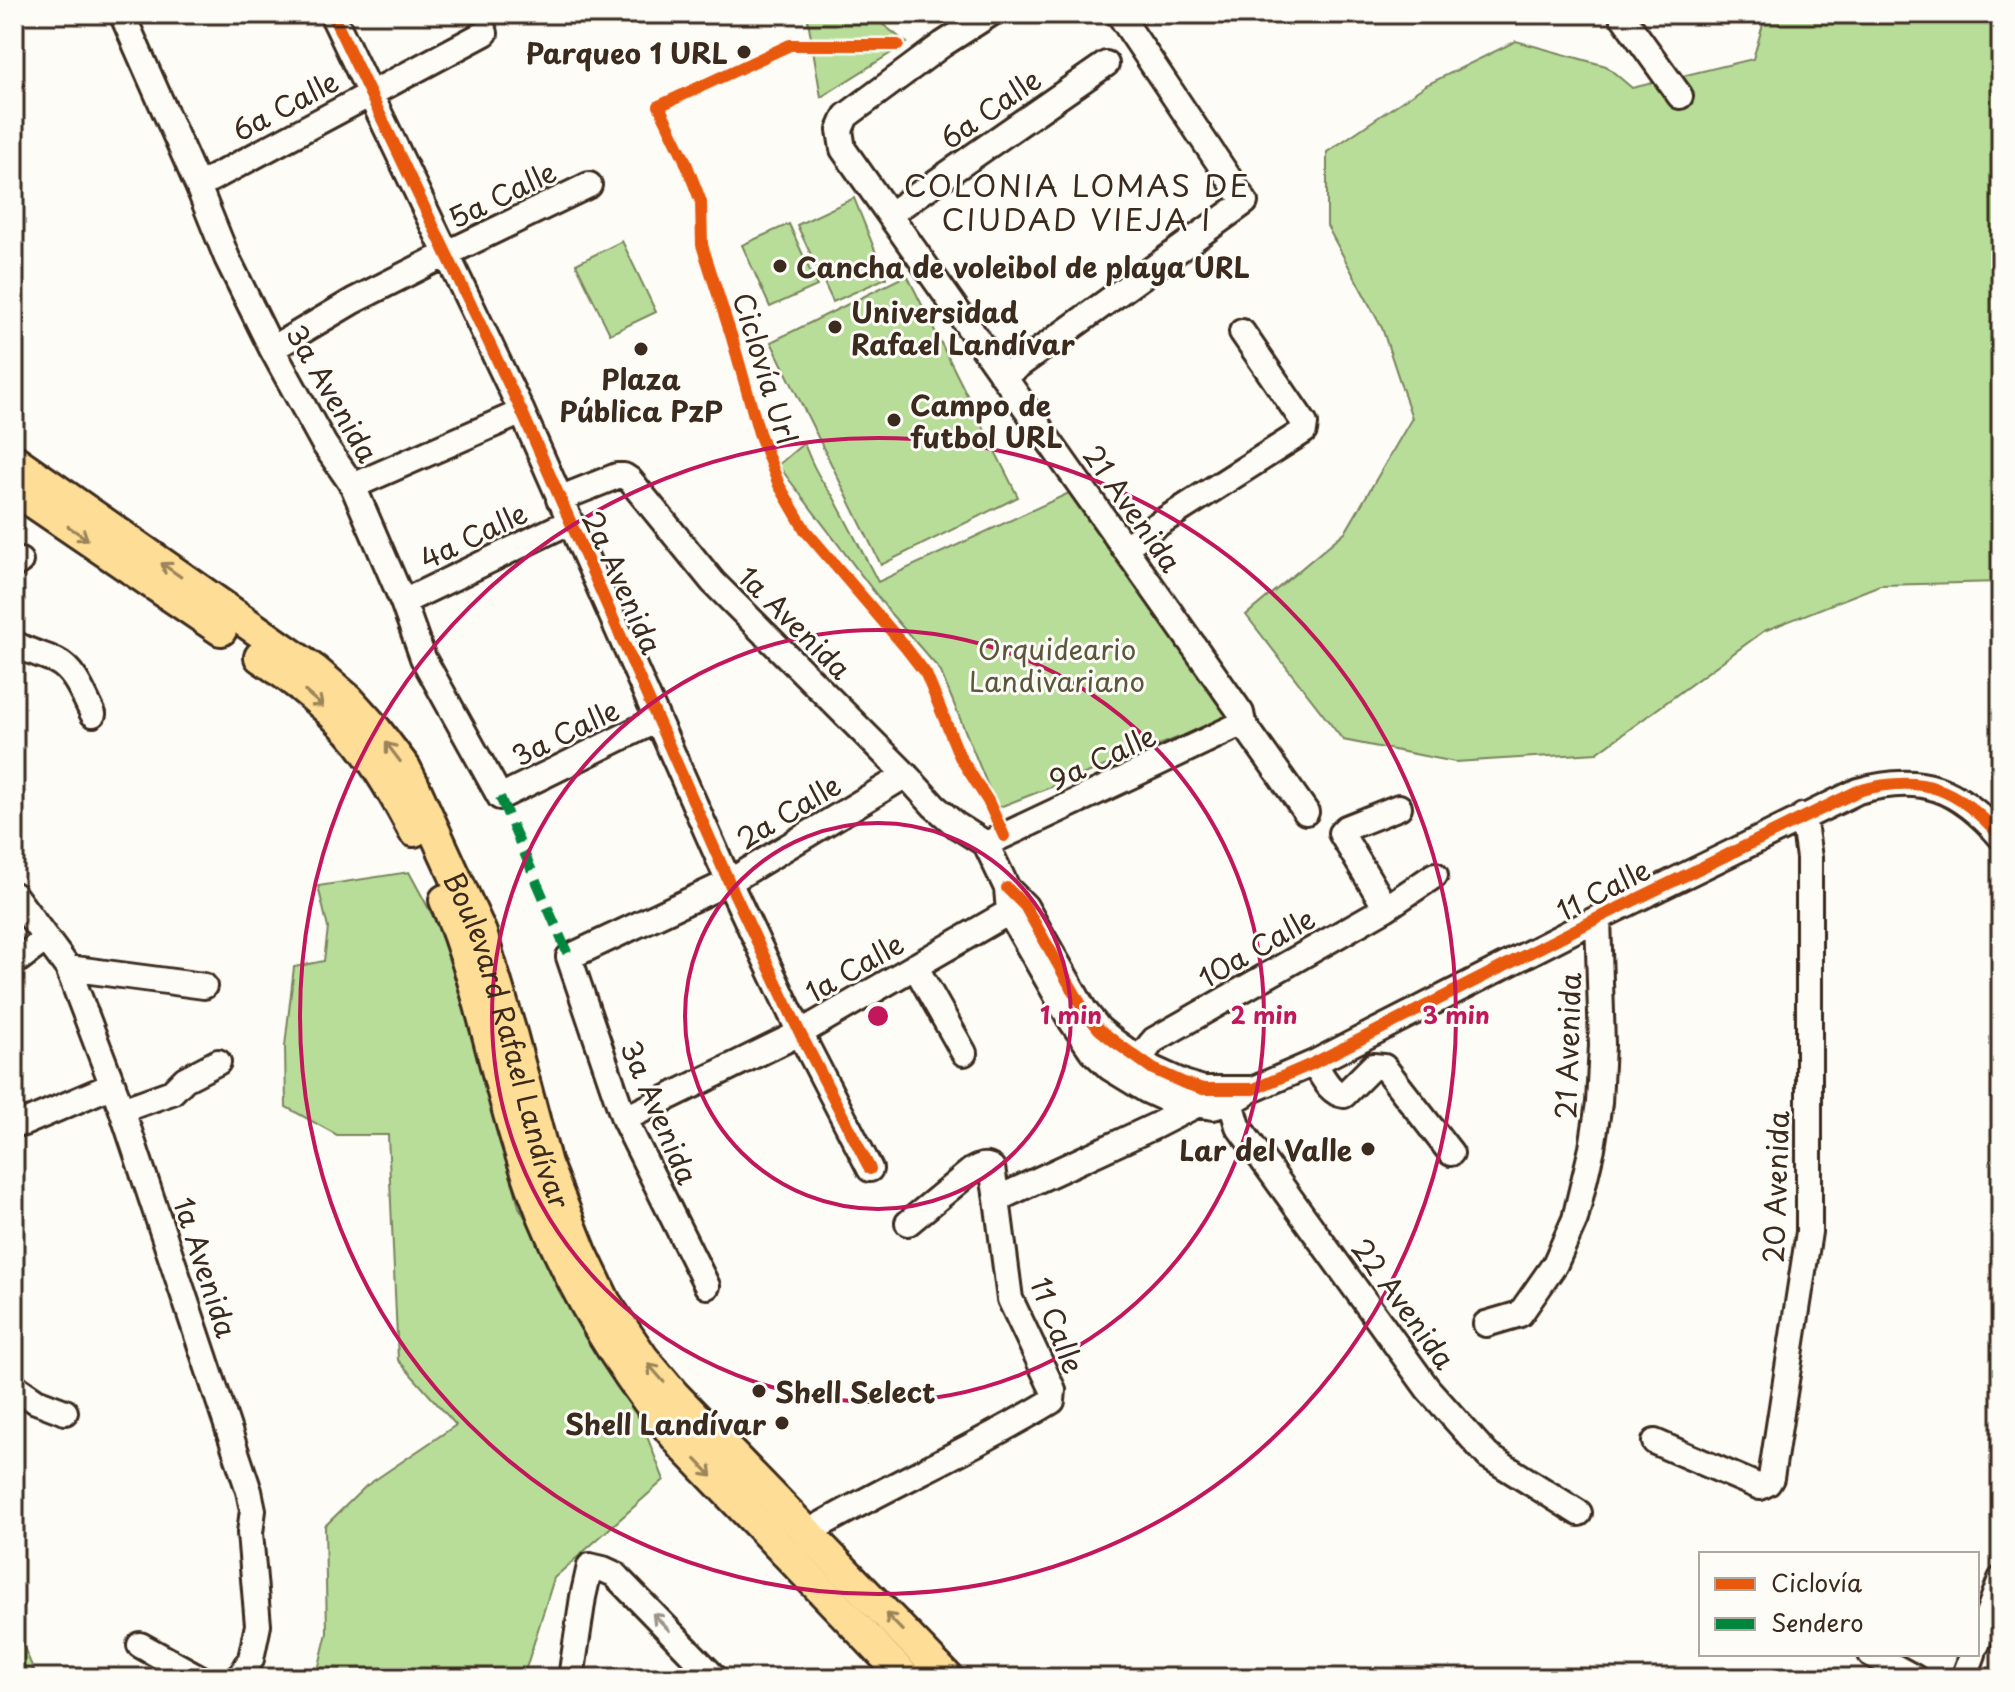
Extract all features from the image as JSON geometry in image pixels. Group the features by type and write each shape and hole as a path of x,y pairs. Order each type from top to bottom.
{"main road":[{"name":"Boulevard Rafael Landívar","path":"14,460 314,670 349,700 395,754 413,784 474,916 495,976 546,1164 581,1252 605,1302 643,1358 674,1395 948,1678"},
{"name":"Boulevard Rafael Landívar","path":"14,489 277,668 320,703 356,739 394,793 423,849 455,923 521,1156 562,1260 603,1337 650,1406 684,1447 906,1678"}],"street":[{"name":"3a Avenida","path":"122,14 227,258 324,444 353,486 403,602 423,658 500,797"},
{"name":"2a Avenida","path":"332,14 522,412 729,882 800,1033 870,1169"},
{"name":"21 Avenida","path":"990,14 943,44 846,116 840,130 843,149 1241,713 1243,723 1306,812"},
{"path":"1004,376 1245,202 1119,14"},
{"path":"1621,14 1680,96"},
{"name":"6a Calle","path":"198,186 485,33"},
{"name":"6a Calle","path":"890,214 1106,64"},
{"name":"5a Calle","path":"272,349 353,301 589,185"},
{"path":"1124,548 1304,431 1305,424 1242,332"},
{"path":"353,486 522,412"},
{"name":"1a Avenida","path":"559,499 617,476 630,480 713,582 934,806 986,844"},
{"name":"4a Calle","path":"403,602 569,522"},
{"path":"14,643 56,660 69,670 93,714"},
{"name":"3a Calle","path":"500,797 657,720"},
{"name":"9a Calle","path":"986,844 1243,723"},
{"name":"2a Calle","path":"569,957 729,882 906,775"},
{"name":"11 Calle","path":"1227,1096 1254,1089 1314,1063 1598,918 1858,791 1899,783 1928,786 1963,800 2001,837"},
{"path":"1386,908 1341,833 1346,828 1399,807"},
{"name":"20 Avenida","path":"1655,1442 1760,1487 1771,1478 1809,1232 1809,858 1803,816"},
{"path":"986,844 1070,1019 1092,1051 1110,1068 1168,1100 1213,1107 1227,1096"},
{"name":"10a Calle","path":"1140,1061 1145,1049 1154,1040 1386,908 1435,875"},
{"name":"1a Avenida","path":"14,895 68,968 122,1110 249,1491 253,1510 250,1533 258,1625 251,1659 240,1678"},
{"path":"1013,901 1099,1029 1140,1061 1184,1083 1227,1096"},
{"name":"1a Calle","path":"624,1119 800,1033 915,966 1013,901"},
{"name":"21 Avenida","path":"1486,1324 1520,1314 1555,1264 1575,1219 1599,1103 1602,1045 1598,918"},
{"path":"14,963 46,939"},
{"name":"3a Avenida","path":"569,957 624,1119 707,1286"},
{"path":"915,966 964,1053"},
{"path":"68,968 204,986"},
{"path":"1140,1061 1140,1074 1146,1090"},
{"path":"122,1110 172,1092 185,1079 218,1062"},
{"path":"1314,1063 1339,1095 1344,1095 1373,1066 1384,1067 1451,1153"},
{"path":"14,1118 24,1123 113,1085"},
{"name":"22 Avenida","path":"1227,1096 1238,1126 1428,1389 1488,1456 1579,1513"},
{"path":"908,1223 982,1165 992,1168 997,1199 1197,1105"},
{"name":"11 Calle","path":"808,1532 1052,1401 1053,1390 1010,1299 997,1199"},
{"path":"14,1386 36,1401 65,1412"},
{"path":"571,1678 590,1566 614,1574 715,1678"},
{"path":"1979,1639 2001,1579"},
{"path":"140,1645 200,1678"},
{"path":"1875,1656 1915,1678"},
{"path":"1964,1678 1972,1656"}],"green space":[{"path":"807,14 869,14 907,43 821,97"},
{"path":"1766,14 2001,14 2001,582 1880,585 1764,631 1597,753 1455,762 1343,740 1246,615 1346,531 1412,418 1382,328 1327,226 1327,152 1426,85 1516,41 1606,66 1632,88 1753,59"},
{"path":"854,198 886,278 833,302 797,225"},
{"name":"Cancha de voleibol de playa URL","path":"789,224 817,286 770,307 742,245"},
{"path":"622,241 656,312 610,334 576,264"},
{"name":"Campo de futbol URL","path":"907,275 1018,497 881,565 771,342"},
{"name":"Orquideario Landivariano","path":"804,443 816,471 833,496 878,582 1069,493 1231,717 997,808 940,670 891,614 778,465"},
{"path":"409,872 443,935 476,1036 519,1207 637,1411 664,1480 554,1578 523,1678 316,1678 327,1633 325,1526 366,1486 456,1425 398,1360 388,1135 337,1135 286,1107 285,1046 294,967 324,961 328,928 318,886"},
{"path":"14,1624 37,1678 14,1678"}],"marked path":[{"path":"500,797 569,957"}],"cycle path":[{"path":"332,14 522,412 729,882 800,1033 870,1169"},
{"name":"Ciclovía Url","path":"898,45 790,45 659,106 701,202 702,245 759,433 779,485 805,530 926,674 960,757 988,801 1004,836"},
{"path":"1007,888 1025,906 1084,1010 1099,1029 1153,1069 1184,1083 1203,1089 1254,1089 1314,1063 1598,918 1858,791 1901,784 1937,789 1970,807 2001,837"}],"place":[{"name":"Parqueo 1 URL","path":"744,52"},
{"name":"Cancha de voleibol de playa URL","path":"780,266"},
{"name":"Universidad Rafael Landívar","path":"835,327"},
{"name":"Plaza Pública PzP","path":"641,349"},
{"name":"Campo de futbol URL","path":"894,420"},
{"name":"Lar del Valle","path":"1368,1149"},
{"name":"Shell Select","path":"759,1391"},
{"name":"Shell Landívar","path":"782,1423"}],"district":[{"name":"COLONIA LOMAS DE CIUDAD VIEJA I","path":"1077,201"}]}
